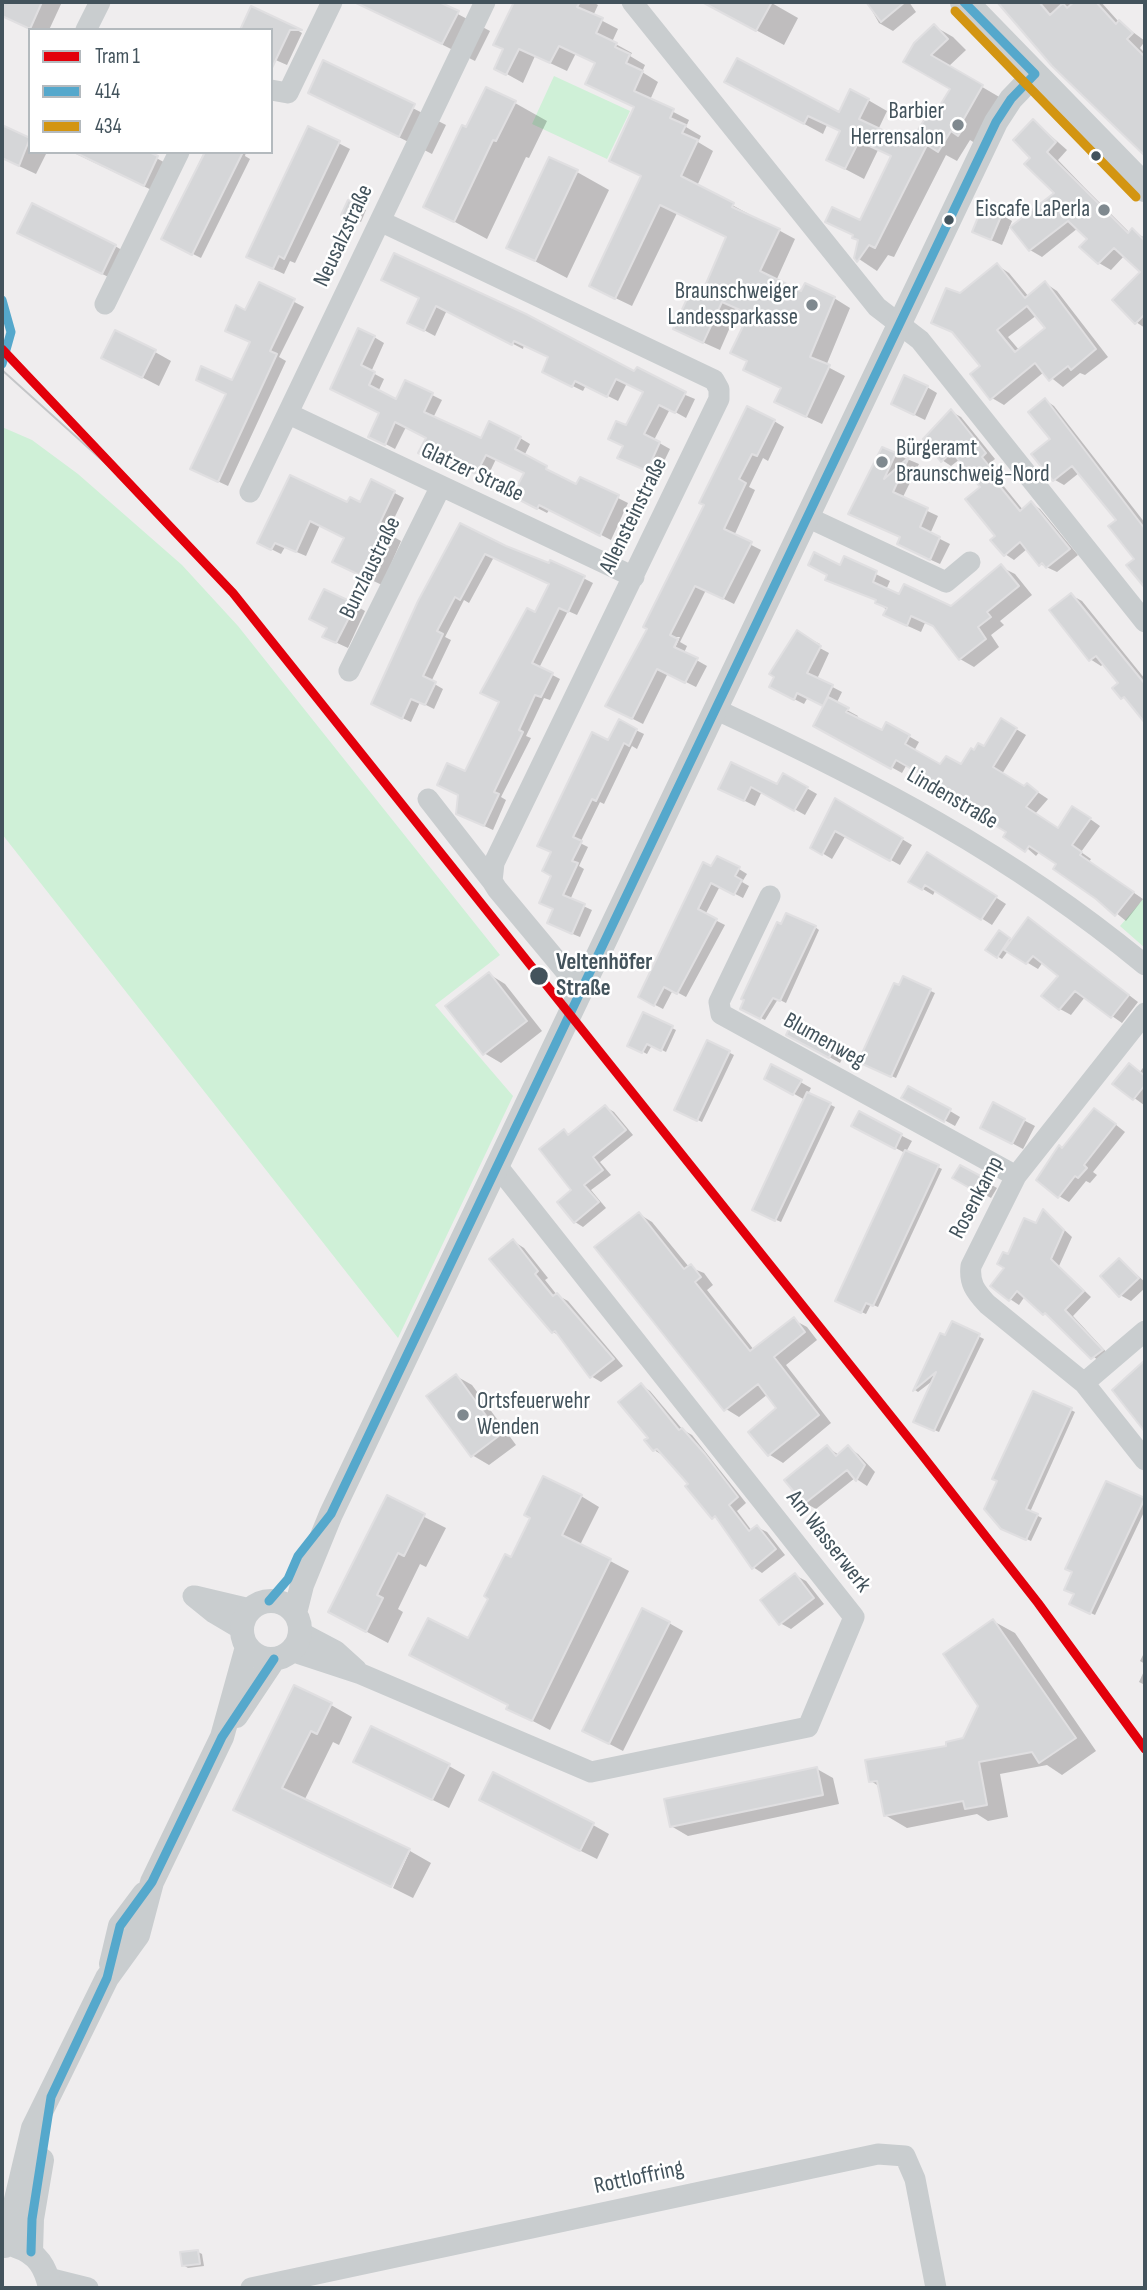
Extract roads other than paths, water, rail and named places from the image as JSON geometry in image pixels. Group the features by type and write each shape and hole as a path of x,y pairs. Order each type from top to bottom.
{"main road":[{"path":"964,2 1145,188"}],"street":[{"path":"87,28 100,2"},
{"path":"273,90 288,93 332,2"},
{"name":"Neusalzstraße","path":"250,492 485,2"},
{"path":"632,2 877,306 920,340 1145,622"},
{"path":"88,2288 49,2283 46,2268 31,2252 4,2246 33,2129 107,1978 138,1935 152,1882 222,1737 290,1639 302,1585 331,1514 996,122 1011,99 1035,74"},
{"path":"105,304 178,154"},
{"name":"Allensteinstraße","path":"380,221 714,380 719,389 719,399 494,863 492,881"},
{"name":"Glatzer Straße","path":"289,414 440,488 634,577"},
{"name":"Bunzlaustraße","path":"349,671 440,488"},
{"path":"807,517 946,582 970,562"},
{"name":"Lindenstraße","path":"715,709 823,759 945,824 1045,888 1145,965"},
{"path":"428,799 582,991"},
{"name":"Blumenweg","path":"770,896 719,1002 721,1014 1016,1176"},
{"name":"Rosenkamp","path":"1145,1013 1016,1176 971,1266 970,1278 974,1289 987,1304 1084,1383 1145,1460"},
{"name":"Am Wasserwerk","path":"290,1639 361,1674 591,1772 808,1727 854,1617 498,1167"},
{"path":"1084,1383 1145,1331"},
{"path":"222,1737 252,1621 288,1579 298,1556 331,1514"},
{"path":"252,1621 279,1602 290,1639"},
{"path":"252,1621 254,1654 290,1639"},
{"path":"31,2252 32,2219 51,2097"},
{"name":"Rottloffring","path":"251,2288 878,2154 905,2156 915,2179 936,2288"}],"tram line":[{"name":"1","path":"2,349 233,593 922,1455 1038,1603 1145,1749"},
{"path":"2,370 134,489"}],"place":[{"name":"Barbier Herrensalon","path":"958,125"},
{"name":"Eiscafe LaPerla","path":"1104,210"},
{"name":"Braunschweiger Landessparkasse","path":"812,305"},
{"name":"Bürgeramt Braunschweig-Nord","path":"882,462"},
{"name":"Veltenhöfer Straße","path":"539,976"},
{"name":"Ortsfeuerwehr Wenden","path":"463,1415"}]}
